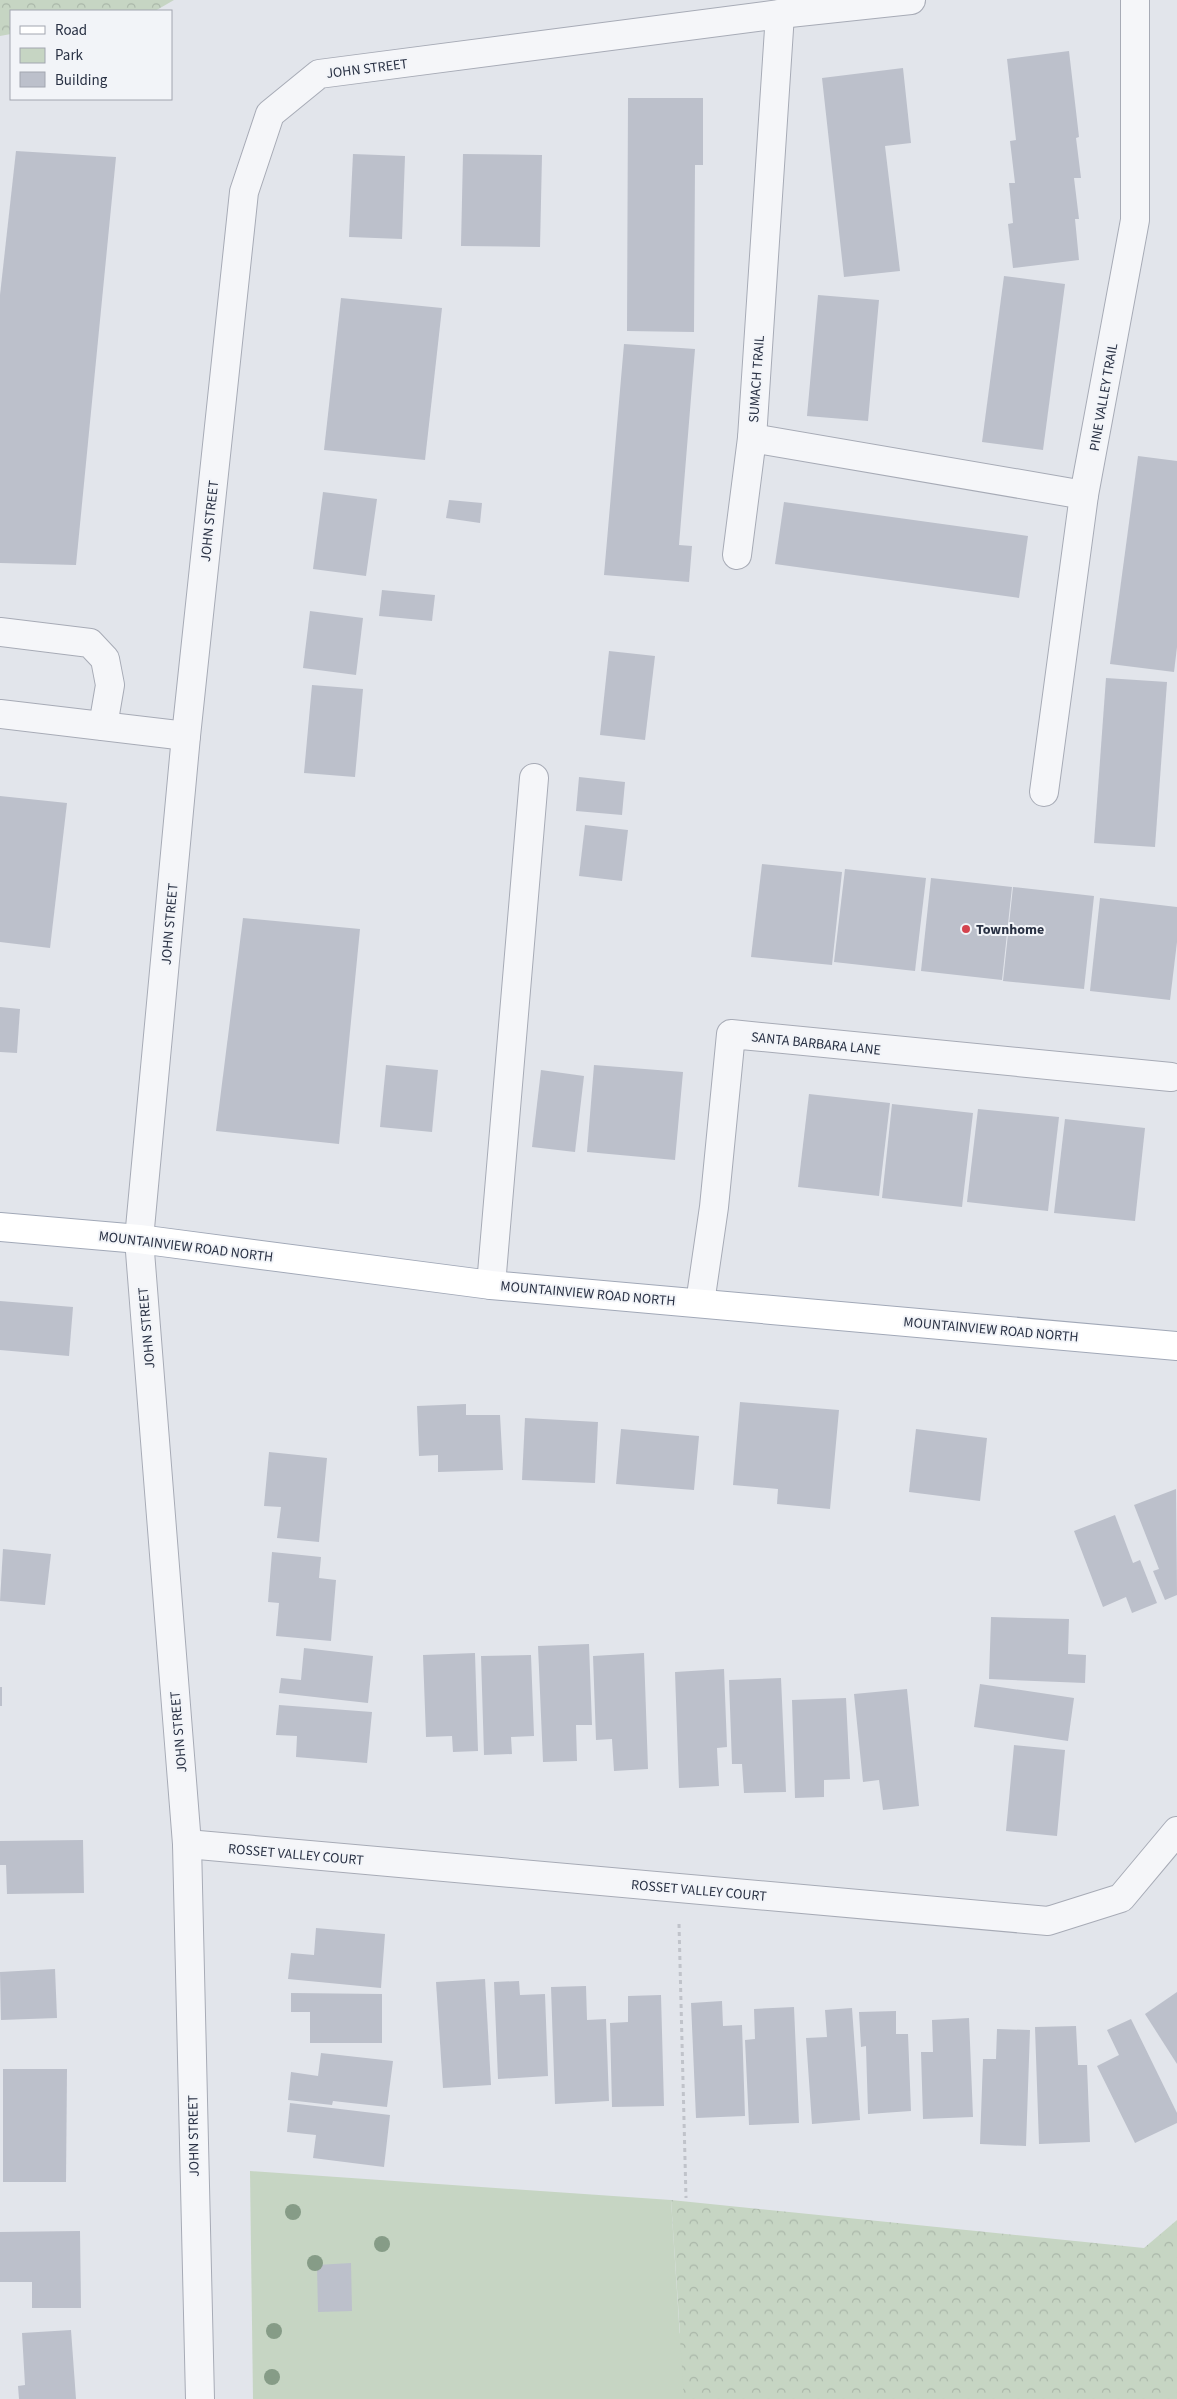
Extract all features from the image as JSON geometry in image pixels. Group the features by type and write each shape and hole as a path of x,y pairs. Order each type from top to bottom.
{"main road":[{"name":"MOUNTAINVIEW ROAD NORTH","path":"0,1227 139,1239 491,1285 1177,1346"}],"street":[{"name":"JOHN STREET","path":"200,2399 187,1844 139,1239 186,736 244,192 270,114 319,74 780,14 910,0"},
{"name":"PINE VALLEY TRAIL","path":"1044,792 1084,495 1135,220 1135,0"},
{"name":"SUMACH TRAIL","path":"780,14 752,438 1084,495"},
{"path":"737,555 752,438"},
{"path":"0,632 90,643 105,659 110,686 103,726"},
{"path":"0,714 186,736"},
{"path":"491,1285 534,778"},
{"name":"SANTA BARBARA LANE","path":"700,1303 714,1207 731,1034 1171,1077"},
{"name":"ROSSET VALLEY COURT","path":"187,1844 1048,1921 1121,1898 1177,1831"}],"path":[{"path":"679,1888 686,2198"}],"green space":[{"path":"0,0 174,0 157,10 10,10 10,34 0,36"},
{"path":"250,2171 671,2200 684,2399 253,2399"},
{"path":"671,2200 1144,2248 1177,2220 1177,2399 586,2399 680,2333"}],"building":[{"path":"1069,51 1079,137 1076,138 1081,178 1074,178 1079,219 1075,219 1079,260 1013,268 1008,224 1013,223 1009,183 1015,183 1010,141 1016,140 1007,59"},
{"path":"903,68 911,143 885,146 900,271 844,277 822,78"},
{"path":"628,98 703,98 703,165 695,165 694,332 627,331"},
{"path":"16,151 116,157 76,565 0,563 0,295"},
{"path":"353,154 405,156 402,239 349,237"},
{"path":"463,154 542,155 540,247 461,246"},
{"path":"1004,276 1065,284 1043,450 982,442"},
{"path":"818,295 879,300 868,421 807,416"},
{"path":"341,298 442,308 425,460 324,450"},
{"path":"624,344 695,349 679,545 692,546 689,582 604,575"},
{"path":"1138,456 1177,461 1177,647 1174,672 1110,664"},
{"path":"323,492 377,499 366,576 313,569"},
{"path":"449,500 482,503 480,523 446,518"},
{"path":"784,502 1028,536 1019,598 775,564"},
{"path":"382,590 435,595 432,621 379,616"},
{"path":"310,611 363,618 356,675 303,668"},
{"path":"609,651 655,656 645,740 600,735"},
{"path":"1106,678 1167,682 1155,847 1094,843"},
{"path":"312,685 363,689 355,777 304,773"},
{"path":"579,777 625,782 622,815 576,811"},
{"path":"0,796 67,803 50,948 0,942"},
{"path":"585,825 628,830 622,881 579,876"},
{"path":"762,864 842,872 832,965 751,957"},
{"path":"845,869 926,878 915,971 834,962"},
{"name":"Townhome","path":"931,878 1012,887 1002,980 921,971"},
{"name":"Townhome","path":"1013,887 1094,896 1084,989 1003,981"},
{"path":"1100,898 1177,907 1177,942 1170,1000 1090,991"},
{"path":"243,918 360,929 339,1144 216,1131"},
{"path":"0,1007 20,1009 17,1053 0,1052"},
{"path":"386,1065 438,1070 432,1132 380,1127"},
{"path":"594,1065 683,1072 675,1160 587,1152"},
{"path":"541,1070 584,1076 575,1152 532,1147"},
{"path":"809,1094 890,1103 879,1196 798,1187"},
{"path":"892,1104 973,1113 962,1207 882,1198"},
{"path":"978,1109 1059,1117 1048,1211 967,1202"},
{"path":"1065,1119 1145,1128 1135,1221 1054,1213"},
{"path":"0,1301 73,1307 69,1356 0,1350"},
{"path":"740,1402 839,1410 830,1509 777,1504 778,1489 733,1485"},
{"path":"466,1404 466,1415 500,1415 503,1470 438,1472 438,1455 419,1456 417,1406"},
{"path":"525,1418 598,1422 595,1483 522,1480"},
{"path":"621,1429 699,1436 694,1490 616,1484"},
{"path":"916,1429 987,1438 980,1501 909,1492"},
{"path":"269,1452 327,1458 319,1542 277,1538 281,1507 264,1506"},
{"path":"1176,1489 1177,1595 1165,1600 1153,1571 1159,1569 1134,1505"},
{"path":"1115,1515 1133,1563 1140,1560 1157,1603 1132,1613 1126,1597 1103,1607 1074,1531"},
{"path":"3,1549 51,1554 45,1605 0,1601"},
{"path":"272,1552 321,1557 319,1578 336,1580 331,1641 276,1636 279,1603 268,1602"},
{"path":"991,1617 1069,1619 1068,1654 1086,1655 1085,1683 989,1679"},
{"path":"589,1644 592,1725 576,1725 577,1761 543,1762 538,1646"},
{"path":"304,1648 373,1656 368,1703 279,1693 281,1678 301,1680"},
{"path":"475,1653 478,1751 453,1752 452,1736 426,1737 423,1655"},
{"path":"644,1653 648,1769 614,1771 612,1739 596,1740 593,1656"},
{"path":"531,1655 534,1736 511,1737 512,1754 484,1755 481,1656"},
{"path":"724,1669 727,1747 717,1748 719,1786 679,1788 675,1672"},
{"path":"781,1678 786,1792 744,1793 742,1764 732,1764 729,1680"},
{"path":"980,1684 1074,1698 1068,1741 974,1727"},
{"path":"0,1687 2,1687 2,1706 0,1706"},
{"path":"907,1689 919,1806 883,1810 879,1780 863,1782 854,1694"},
{"path":"846,1698 850,1779 824,1780 824,1797 795,1798 792,1700"},
{"path":"279,1705 372,1712 367,1763 296,1757 297,1736 276,1735"},
{"path":"1014,1745 1065,1750 1057,1836 1006,1831"},
{"path":"83,1840 84,1893 7,1894 6,1865 0,1865 0,1841"},
{"path":"316,1928 385,1934 381,1988 288,1979 291,1953 314,1955"},
{"path":"55,1969 57,2018 1,2020 0,1972"},
{"path":"485,1979 491,2085 443,2088 436,1982"},
{"path":"519,1981 520,1995 545,1994 548,2076 498,2079 494,1982"},
{"path":"586,1986 587,2020 606,2019 609,2101 555,2104 551,1987"},
{"path":"1177,1992 1177,2064 1145,2014"},
{"path":"291,1993 382,1994 382,2043 310,2043 310,2012 291,2012"},
{"path":"661,1995 664,2106 612,2107 610,2023 628,2022 628,1996"},
{"path":"722,2001 723,2026 742,2025 745,2116 696,2118 691,2003"},
{"path":"794,2007 799,2123 749,2125 745,2040 755,2039 754,2009"},
{"path":"852,2008 860,2120 812,2124 806,2038 827,2037 825,2010"},
{"path":"896,2011 896,2034 908,2034 911,2111 868,2114 866,2046 861,2047 859,2012"},
{"path":"969,2018 973,2117 923,2119 921,2052 933,2052 932,2020"},
{"path":"1131,2019 1177,2113 1177,2123 1135,2143 1097,2066 1119,2055 1107,2030"},
{"path":"1076,2026 1078,2065 1087,2065 1090,2142 1039,2144 1035,2027"},
{"path":"997,2029 1030,2030 1026,2146 980,2144 983,2059 996,2059"},
{"path":"321,2053 393,2061 387,2107 333,2101 332,2105 288,2100 291,2072 318,2076"},
{"path":"3,2069 67,2069 66,2182 3,2182"},
{"path":"290,2103 390,2115 384,2167 313,2158 316,2135 287,2132"},
{"path":"80,2231 81,2308 32,2308 32,2282 0,2282 0,2232"},
{"path":"351,2263 352,2311 318,2312 317,2265"},
{"path":"71,2330 76,2399 19,2399 18,2386 25,2385 22,2333"}],"place":[{"name":"Townhome","path":"966,929"}]}
